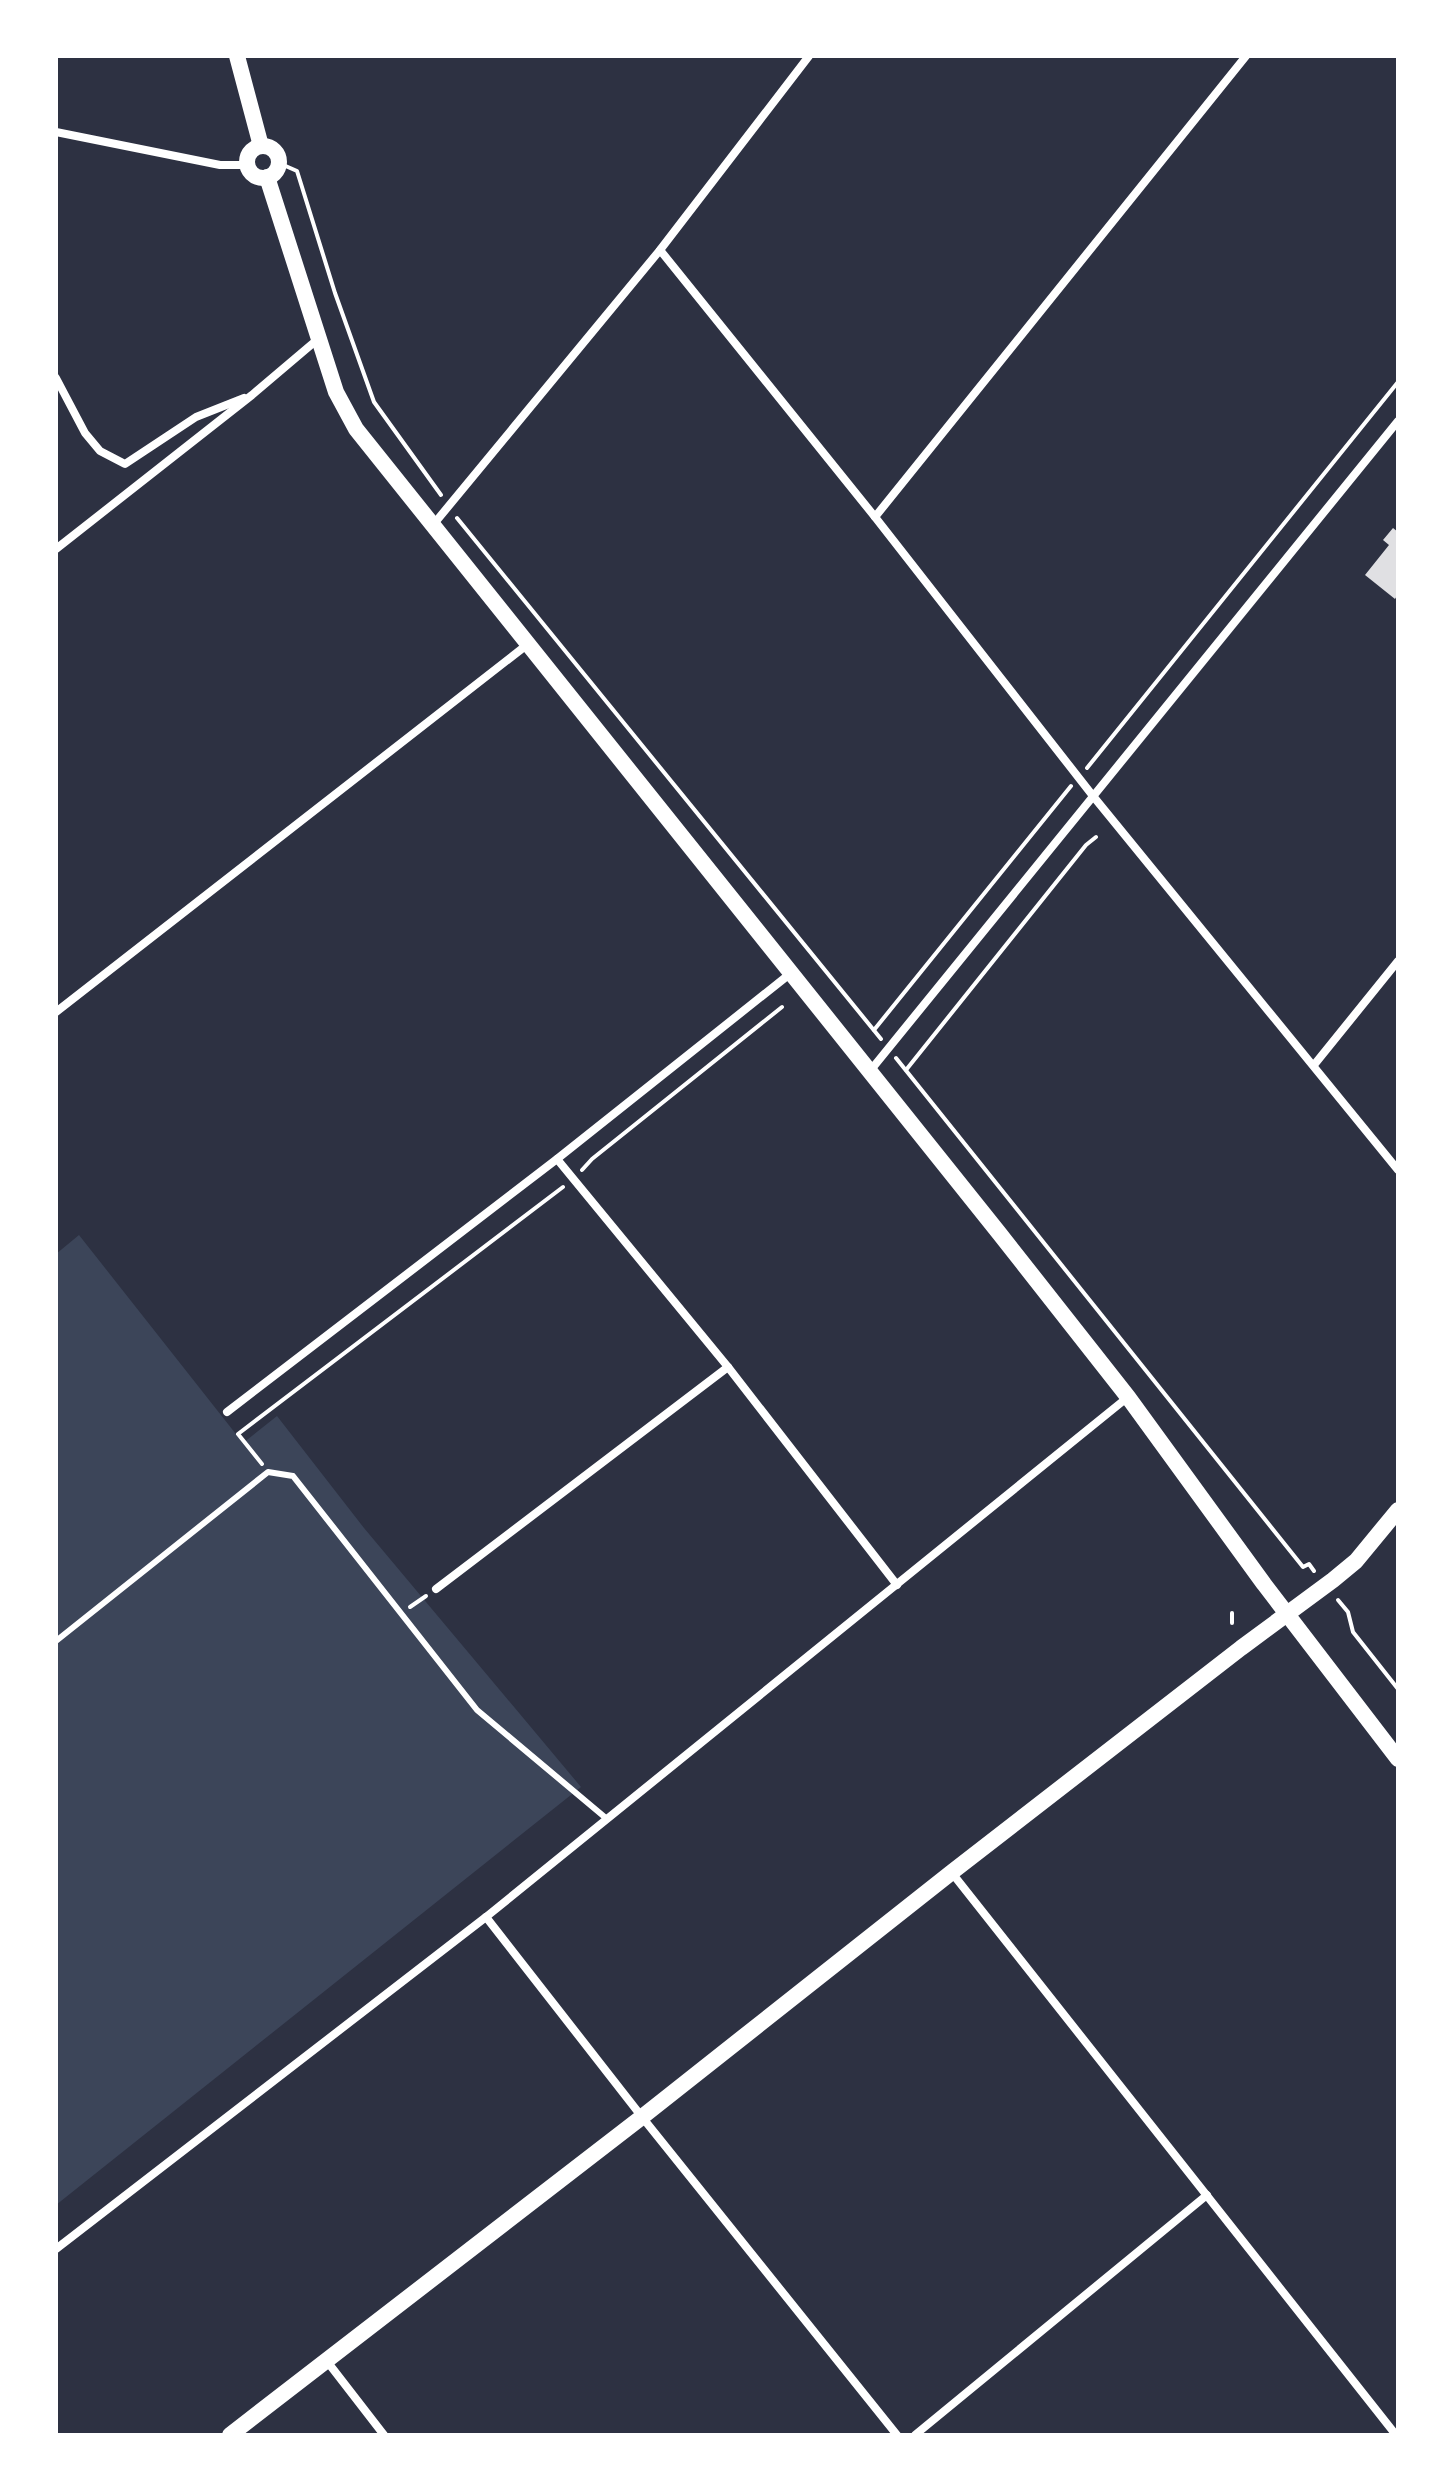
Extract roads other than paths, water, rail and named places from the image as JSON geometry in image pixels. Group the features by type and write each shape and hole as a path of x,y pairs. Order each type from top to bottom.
{"main road":[{"path":"237,56 261,146"},
{"path":"261,146 268,146 276,152 279,163 276,171 267,177 255,176 248,165 250,152 261,146"},
{"path":"267,177 336,392 346,412 1128,1397 1398,1759"},
{"path":"230,2435 1241,1648 1288,1615 1356,1561 1398,1510"}],"street":[{"path":"433,525 660,250 809,56"},
{"path":"875,517 1246,56"},
{"path":"56,132 220,165 248,165"},
{"path":"660,250 875,517 1093,796 1398,1170"},
{"path":"56,549 252,395 319,338"},
{"path":"56,378 85,433 100,451 125,464 196,417 252,395"},
{"path":"870,1072 1398,421"},
{"path":"56,1012 528,644"},
{"path":"1314,1065 1398,961"},
{"path":"227,1412 557,1159 791,972"},
{"path":"557,1159 728,1367 897,1585"},
{"path":"436,1589 728,1367"},
{"path":"56,2249 486,1917 1128,1397"},
{"path":"952,1872 1396,2435"},
{"path":"486,1917 897,2435"},
{"path":"915,2435 1207,2195"},
{"path":"326,2360 384,2435"}],"lane":[{"path":"56,1641 268,1472 293,1476 477,1710 607,1819"}]}
